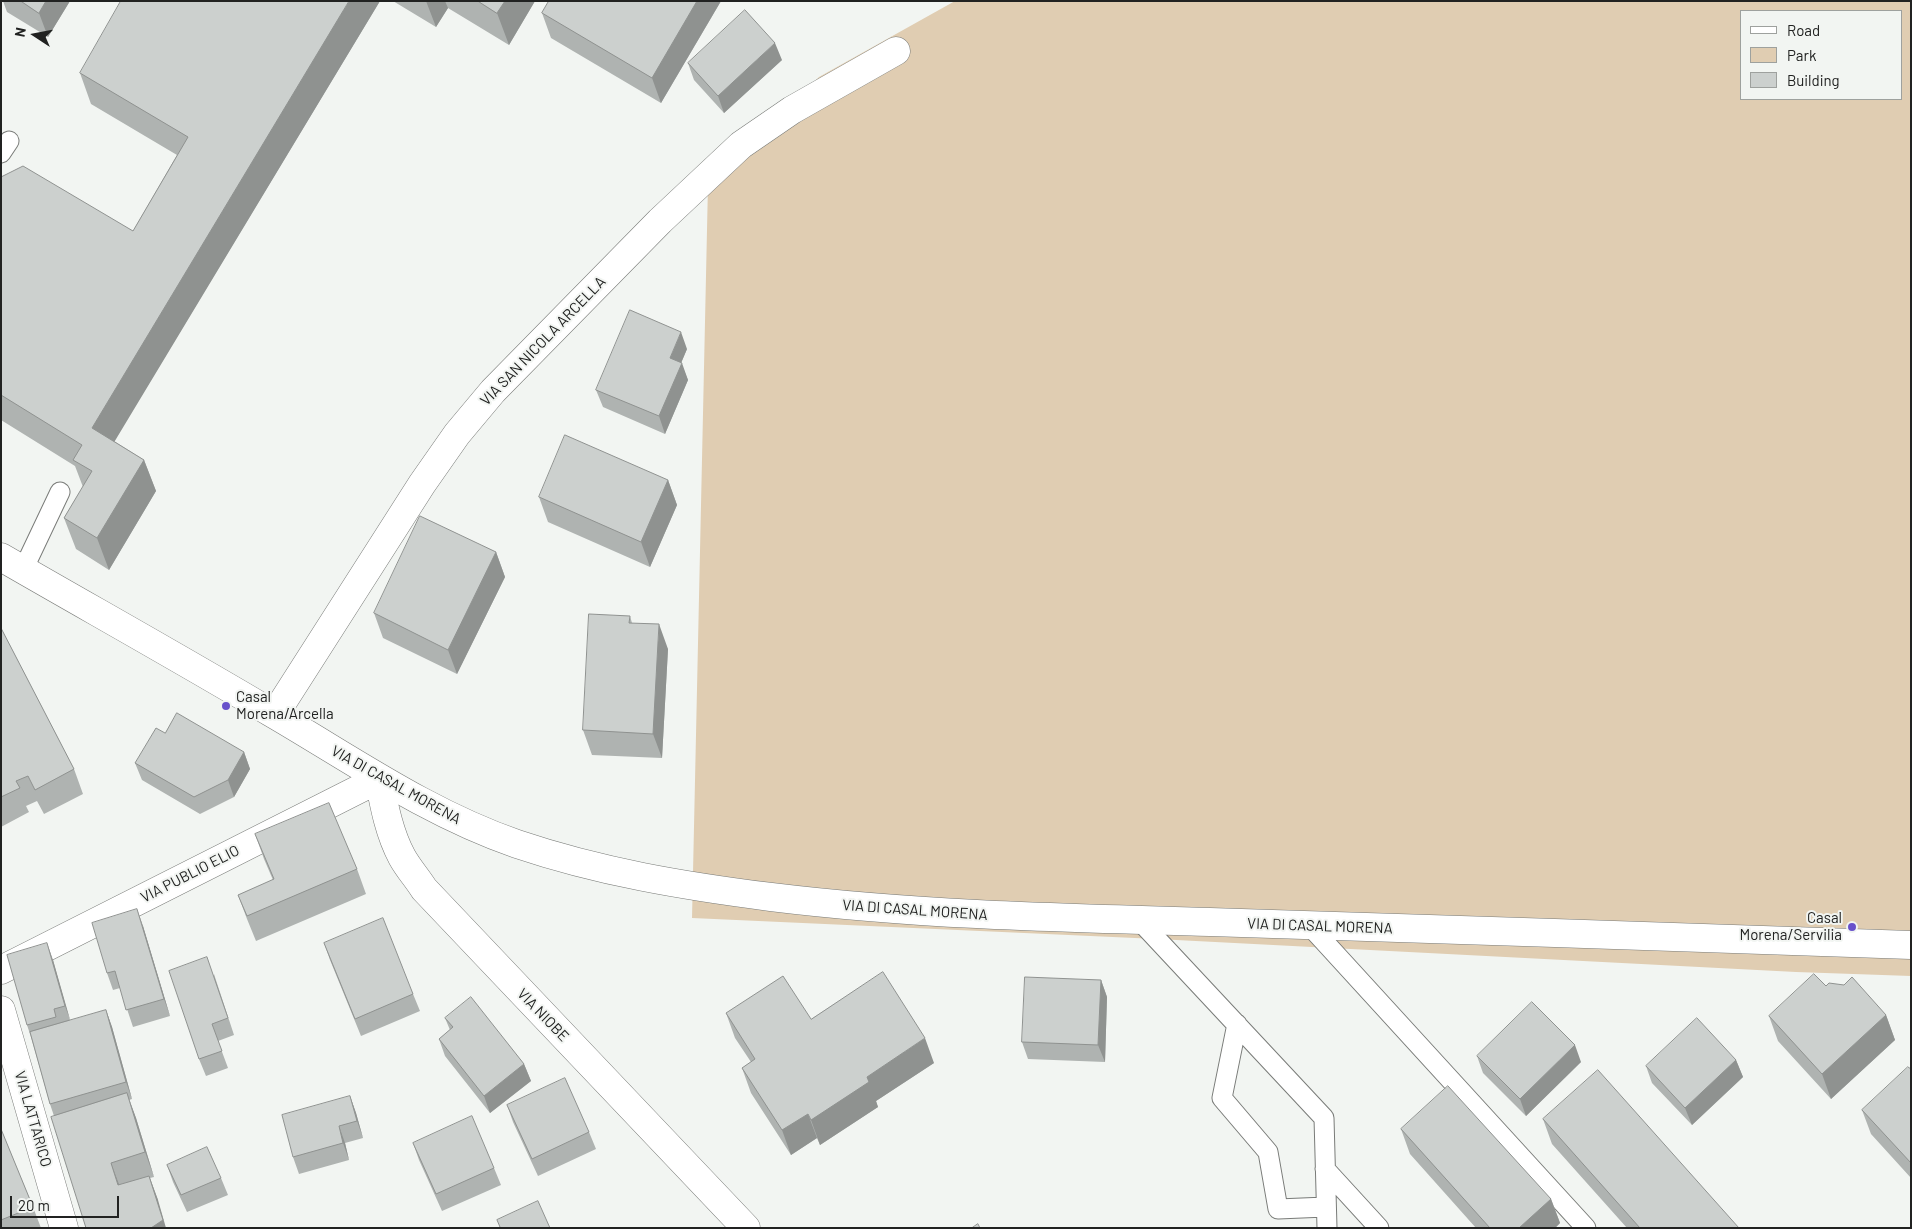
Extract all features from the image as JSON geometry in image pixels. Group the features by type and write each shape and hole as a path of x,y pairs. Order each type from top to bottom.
{"street":[{"name":"VIA SAN NICOLA ARCELLA","path":"275,714 422,484 457,434 488,398 660,221 741,145 785,114 896,51"},
{"name":"VIA DI CASAL MORENA","path":"12,563 275,714 379,779 440,812 492,835 581,864 632,876 729,892 856,906 1016,917 1911,945"},
{"name":"VIA PUBLIO ELIO","path":"1,970 379,779"},
{"name":"VIA NIOBE","path":"379,779 385,811 395,842 403,858 424,889 746,1228"},
{"name":"VIA LATTARICO","path":"1,1010 64,1228"}],"lane":[{"path":"12,563 60,492"},
{"path":"1140,920 1324,1118 1327,1228"},
{"path":"1309,925 1586,1228"},
{"path":"1237,1024 1222,1098 1268,1152 1278,1209 1326,1207"},
{"path":"1325,1169 1380,1228"}],"green space":[{"path":"955,1 1911,1 1911,976 692,918 708,184 819,77"}],"building":[{"path":"21,1 46,1 39,13"},
{"path":"121,1 349,1 92,428 144,460 97,538 64,518 92,471 73,460 82,445 1,395 1,177 23,166 133,231 188,137 80,73"},
{"path":"478,1 505,1 497,13"},
{"path":"549,1 697,1 652,78 542,13"},
{"path":"745,10 775,43 718,96 688,63"},
{"path":"630,310 681,332 670,358 682,363 659,416 596,390"},
{"path":"565,435 668,480 641,542 539,497"},
{"path":"420,516 496,552 448,650 374,613"},
{"path":"589,614 630,616 629,623 659,624 653,734 583,730"},
{"path":"1,628 74,769 35,790 28,776 16,781 20,788 1,797"},
{"path":"177,713 244,752 228,780 194,797 135,763 156,728 165,733"},
{"path":"329,803 357,869 247,916 238,895 274,879 255,834"},
{"path":"137,909 164,999 126,1010 115,971 107,973 92,923"},
{"path":"383,918 413,994 355,1019 324,943"},
{"path":"47,943 65,1006 54,1009 56,1017 27,1025 7,955"},
{"path":"207,957 228,1018 212,1024 222,1051 199,1059 169,971"},
{"path":"883,972 925,1038 867,1077 869,1082 811,1120 808,1114 782,1130 742,1068 755,1059 726,1013 783,976 811,1019"},
{"path":"1814,974 1826,986 1829,983 1844,985 1852,977 1886,1015 1822,1074 1769,1016"},
{"path":"1025,977 1101,980 1098,1045 1022,1042"},
{"path":"471,997 524,1064 484,1096 439,1039 453,1027 445,1018"},
{"path":"1532,1002 1575,1045 1520,1099 1477,1056"},
{"path":"106,1010 126,1082 50,1104 30,1032"},
{"path":"1697,1018 1736,1060 1685,1108 1646,1066"},
{"path":"1908,1067 1911,1069 1911,1163 1862,1110"},
{"path":"1598,1070 1739,1228 1640,1228 1543,1119"},
{"path":"565,1078 589,1132 532,1159 507,1105"},
{"path":"1448,1086 1551,1199 1519,1228 1490,1228 1401,1129"},
{"path":"127,1093 145,1152 111,1163 118,1185 149,1176 163,1220 151,1228 86,1228 51,1117"},
{"path":"350,1096 357,1121 339,1126 343,1143 293,1157 282,1115"},
{"path":"472,1116 494,1168 436,1194 413,1143"},
{"path":"1,1129 33,1207 1,1220"},
{"path":"207,1147 221,1178 181,1195 167,1165"},
{"path":"538,1201 550,1228 498,1228 500,1227 497,1220"},
{"path":"978,1224 980,1228 972,1228"}],"place":[{"name":"Casal Morena/Arcella","path":"226,706"},
{"name":"Casal Morena/Servilia","path":"1852,927"}]}
